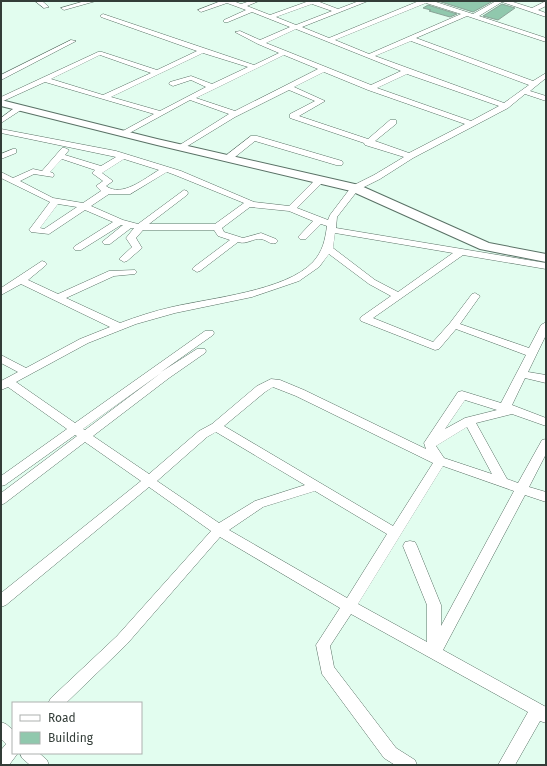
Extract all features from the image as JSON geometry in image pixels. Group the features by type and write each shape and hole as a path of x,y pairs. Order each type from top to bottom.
{"street":[{"path":"38,1 46,7"},
{"path":"64,8 93,1"},
{"path":"201,10 227,1 407,71 505,106"},
{"path":"241,6 256,1"},
{"path":"271,17 313,1 338,12"},
{"path":"260,43 296,27 338,12 363,1"},
{"path":"330,40 426,1 546,40"},
{"path":"474,16 500,1"},
{"path":"504,1 546,15"},
{"path":"534,10 546,3"},
{"path":"226,21 252,10"},
{"path":"369,56 467,14"},
{"path":"103,16 254,67"},
{"path":"238,32 260,43 371,88 472,124"},
{"path":"410,38 534,84"},
{"path":"1,78 73,40"},
{"path":"104,97 203,51"},
{"path":"1,102 100,53 157,73"},
{"path":"124,134 190,98 284,53"},
{"path":"181,148 235,113 324,69"},
{"path":"371,88 407,71"},
{"path":"506,765 542,713 349,606 219,530 80,432 4,384 84,341 119,327 173,310 249,295 296,279 316,265 328,249 333,217 355,188 377,177 410,156 505,106 546,75"},
{"path":"173,84 190,78 212,87"},
{"path":"46,80 161,114"},
{"path":"289,87 321,101 293,116 368,143 410,156"},
{"path":"524,91 546,99"},
{"path":"190,98 235,113"},
{"path":"1,102 181,148 355,188 485,246 546,258"},
{"path":"1,121 20,108"},
{"path":"368,143 393,122"},
{"path":"1,131 71,144 123,156 166,169 250,203 249,204 291,209 332,227 461,252 546,266"},
{"path":"227,159 254,138 339,163"},
{"path":"5,178 33,171 48,174 71,144"},
{"path":"1,157 12,151"},
{"path":"61,156 101,169"},
{"path":"123,156 96,173 109,181 100,186 107,191 127,192 166,169"},
{"path":"5,178 51,200 84,206 120,222 140,227 217,226 249,204"},
{"path":"291,209 320,180"},
{"path":"56,201 34,230 46,232 107,191"},
{"path":"124,259 137,248 132,238 140,227 184,193"},
{"path":"303,237 319,220"},
{"path":"78,248 120,222"},
{"path":"107,242 129,225"},
{"path":"217,226 221,234 243,241 261,236 273,241"},
{"path":"197,269 238,239"},
{"path":"328,249 372,282 398,296"},
{"path":"461,252 365,319 435,347 454,325 475,296"},
{"path":"1,292 21,280 42,264"},
{"path":"58,298 112,273 132,272"},
{"path":"21,280 119,327"},
{"path":"454,325 532,353"},
{"path":"511,410 505,407 546,325"},
{"path":"1,500 80,432 209,332"},
{"path":"1,482 201,352"},
{"path":"1,358 26,372"},
{"path":"522,374 546,379"},
{"path":"1,601 149,481 203,434 216,427 261,389 271,383 276,383 440,461 546,498"},
{"path":"430,443 462,395 546,422"},
{"path":"430,443 470,421 511,410"},
{"path":"470,421 503,483"},
{"path":"216,427 395,533"},
{"path":"430,443 430,446 440,461"},
{"path":"434,653 546,443"},
{"path":"409,765 390,753 327,669 323,645 440,461"},
{"path":"57,702 122,640 219,530 259,504 317,486"},
{"path":"410,546 434,605 434,653"},
{"path":"1,729 12,739"},
{"path":"1,763 12,748"},
{"path":"29,754 41,765"}],"building":[{"path":"438,1 493,1 473,12"},
{"path":"502,4 515,8 498,20 483,16"},
{"path":"428,5 457,14 450,17 423,8"}]}
